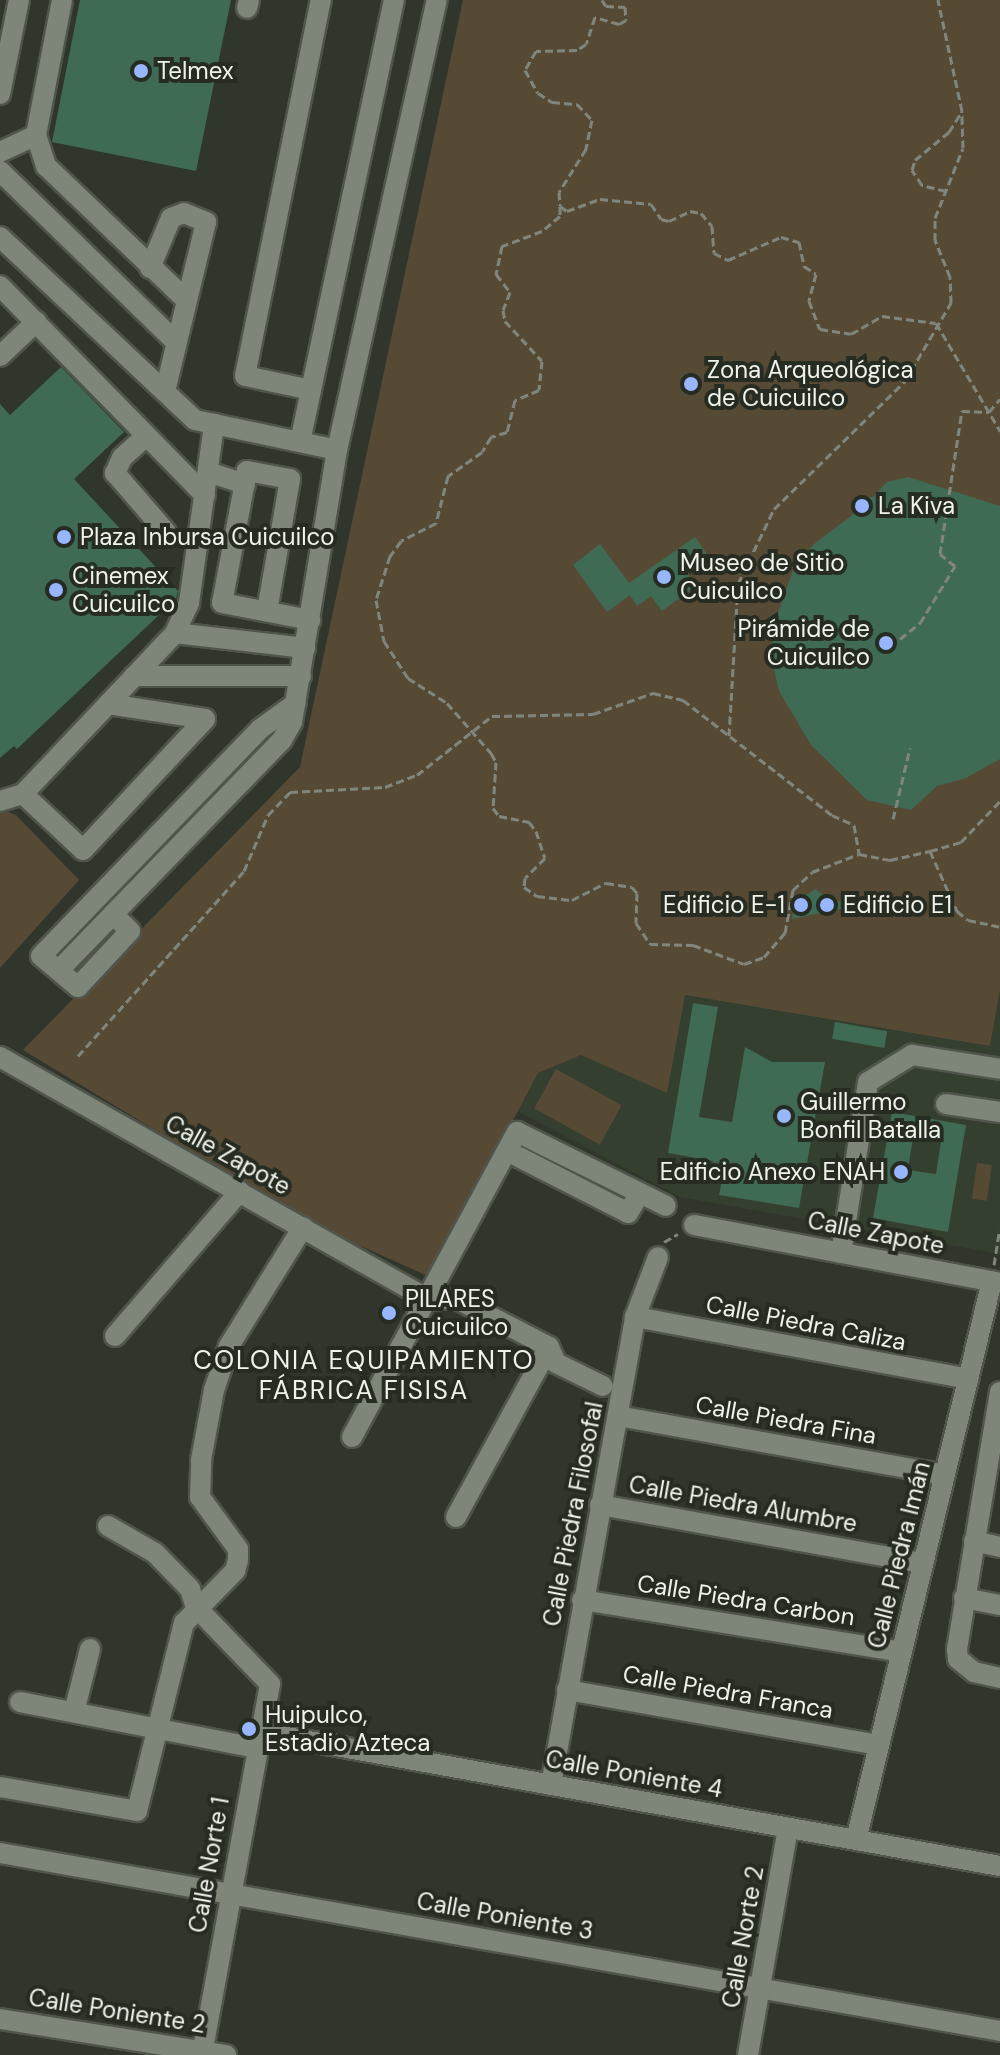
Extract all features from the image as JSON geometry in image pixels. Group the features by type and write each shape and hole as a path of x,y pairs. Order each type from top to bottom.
{"street":[{"path":"0,94 19,0"},
{"path":"62,0 36,135 46,166 185,299"},
{"path":"311,390 245,376 321,0"},
{"path":"300,442 394,0"},
{"path":"296,703 260,729 41,956 59,970 282,740 296,703 337,450 437,0"},
{"path":"0,152 36,135"},
{"path":"0,171 174,340"},
{"path":"150,268 171,218 184,213 206,222 174,340 165,391"},
{"path":"0,237 195,420 337,450"},
{"path":"0,286 205,495"},
{"path":"0,356 36,322"},
{"path":"0,801 23,794 175,633 189,603 214,424"},
{"path":"145,437 122,458 115,473 166,532"},
{"path":"267,611 290,479 247,471 222,603 310,620"},
{"path":"208,472 245,484"},
{"path":"175,633 305,648"},
{"path":"134,676 301,676"},
{"path":"23,794 83,850 205,719 108,704"},
{"path":"841,1253 868,1082 912,1055 1000,1069"},
{"name":"Calle Zapote","path":"0,1057 430,1300"},
{"path":"946,1104 1000,1112"},
{"path":"352,1437 430,1300 507,1151 628,1213 640,1193 666,1206"},
{"path":"115,1336 240,1191"},
{"name":"Calle Zapote","path":"694,1225 996,1282"},
{"path":"0,1787 137,1811 184,1623 196,1607 235,1571 238,1560 238,1549 200,1497 201,1460 214,1390 229,1346 303,1227"},
{"name":"Calle Piedra Filosofal","path":"551,1785 635,1317 658,1257"},
{"name":"Calle Piedra Imán","path":"856,1840 968,1379 996,1282"},
{"path":"430,1300 455,1298 549,1347 556,1363 603,1386"},
{"name":"Calle Piedra Caliza","path":"635,1317 968,1379"},
{"path":"456,1517 549,1347"},
{"path":"1000,1392 964,1598 958,1659 974,1672 1000,1678"},
{"name":"Calle Piedra Fina","path":"618,1416 945,1475"},
{"name":"Calle Piedra Alumbre","path":"600,1505 923,1563"},
{"path":"108,1526 155,1553 190,1589 196,1607"},
{"path":"974,1541 1000,1547"},
{"path":"964,1598 1000,1605"},
{"name":"Calle Piedra Carbon","path":"582,1600 902,1652"},
{"name":"Calle Norte 1","path":"196,1607 270,1684 257,1740 203,2053"},
{"path":"74,1712 90,1649"},
{"name":"Calle Piedra Franca","path":"567,1690 879,1745"},
{"name":"Calle Poniente 4","path":"20,1702 157,1728 257,1740 551,1785 1000,1866"},
{"name":"Calle Norte 2","path":"748,2055 788,1828"},
{"name":"Calle Poniente 3","path":"0,1853 1000,2031"},
{"name":"Calle Poniente 2","path":"0,2019 226,2055"}],"path":[{"path":"602,0 606,6 625,7 626,20 619,24 595,17 586,44 577,50 536,51 525,70 538,93 552,102 577,104 592,120 586,149 559,192 560,206 555,223 502,246 496,274 510,292 503,310 505,321 538,350 542,361 539,390 515,400 507,432 491,437 482,452 448,476 436,523 401,541 380,576 376,600 384,641 408,678 447,703 496,762 493,808 499,816 529,822 542,843 545,858 525,878 528,893 572,900 606,883 632,887 637,893 636,923 650,944 693,945 733,962 756,962 785,933 788,902 800,881 859,854 890,860 961,842 1000,801"},
{"path":"729,736 738,584 774,509 905,381 936,323 951,303 950,277 935,240 935,218 963,148 962,111 938,0"},
{"path":"946,191 922,185 912,170 915,160 949,132 962,111"},
{"path":"560,206 567,211 600,199 651,204 661,219 669,221 690,211 701,213 712,226 714,253 728,260 781,237 799,242 804,266 816,274 809,301 820,329 851,334 882,316 936,323"},
{"path":"936,323 1000,431"},
{"path":"989,412 1000,399"},
{"path":"900,639 920,623 955,566 940,554 962,411 989,412"},
{"path":"78,1056 244,871 268,815 290,792 385,787 417,775 492,716 593,714 653,693 683,700 832,815 854,825 859,854"},
{"path":"893,819 910,748"},
{"path":"930,851 957,911 968,920 1000,927"},
{"path":"996,1282 1000,1229"}],"shaded area":[{"name":"Zona Arqueológica de Cuicuilco","path":"463,0 1000,0 1000,990 990,1046 685,995 667,1093 581,1055 538,1073 430,1277 307,1222 23,1050 300,767"},
{"path":"0,809 16,815 79,880 0,968"},
{"path":"1000,990 1000,1254 680,1197 517,1111 538,1073 581,1055 684,995 990,1046"},
{"path":"556,1069 622,1105 600,1145 534,1108"},
{"path":"977,1163 992,1165 987,1201 972,1199"}],"building":[{"name":"Telmex","path":"80,0 231,0 196,171 52,142"},
{"name":"Plaza Inbursa Cuicuilco","path":"61,367 124,432 74,479 178,591 176,599 17,749 14,746 0,758 0,404 10,415"},
{"name":"Pirámide de Cuicuilco","path":"908,477 1000,506 1000,759 966,778 937,786 911,810 867,800 811,745 779,691 772,660 773,627 794,567 814,544 855,513 855,497 873,497 887,482"},
{"path":"695,537 709,557 687,573 696,586 662,611 651,596 637,606 630,595 607,612 573,565 600,544 629,583"},
{"path":"816,889 828,899 860,905 792,919 795,902"},
{"path":"693,1003 718,1007 699,1117 732,1122 745,1047 772,1062 825,1062 799,1208 719,1195 722,1180 710,1178 713,1161 668,1153"},
{"path":"835,1022 887,1031 884,1048 832,1039"},
{"name":"Edificio Anexo ENAH","path":"892,1112 966,1125 948,1232 873,1218","holes":["913,1137 941,1141 936,1174 908,1170"]}],"place":[{"name":"Telmex","path":"141,71"},
{"name":"Zona Arqueológica de Cuicuilco","path":"691,384"},
{"name":"La Kiva","path":"862,506"},
{"name":"Plaza Inbursa Cuicuilco","path":"64,537"},
{"name":"Museo de Sitio Cuicuilco","path":"664,577"},
{"name":"Cinemex Cuicuilco","path":"56,590"},
{"name":"Pirámide de Cuicuilco","path":"886,643"},
{"name":"Edificio E-1","path":"801,905"},
{"name":"Edificio E1","path":"827,905"},
{"name":"Guillermo Bonfil Batalla","path":"784,1116"},
{"name":"Edificio Anexo ENAH","path":"901,1172"},
{"name":"PILARES Cuicuilco","path":"389,1313"},
{"name":"Huipulco, Estadio Azteca","path":"249,1729"}],"district":[{"name":"COLONIA EQUIPAMIENTO FÁBRICA FISISA","path":"364,1376"}]}
